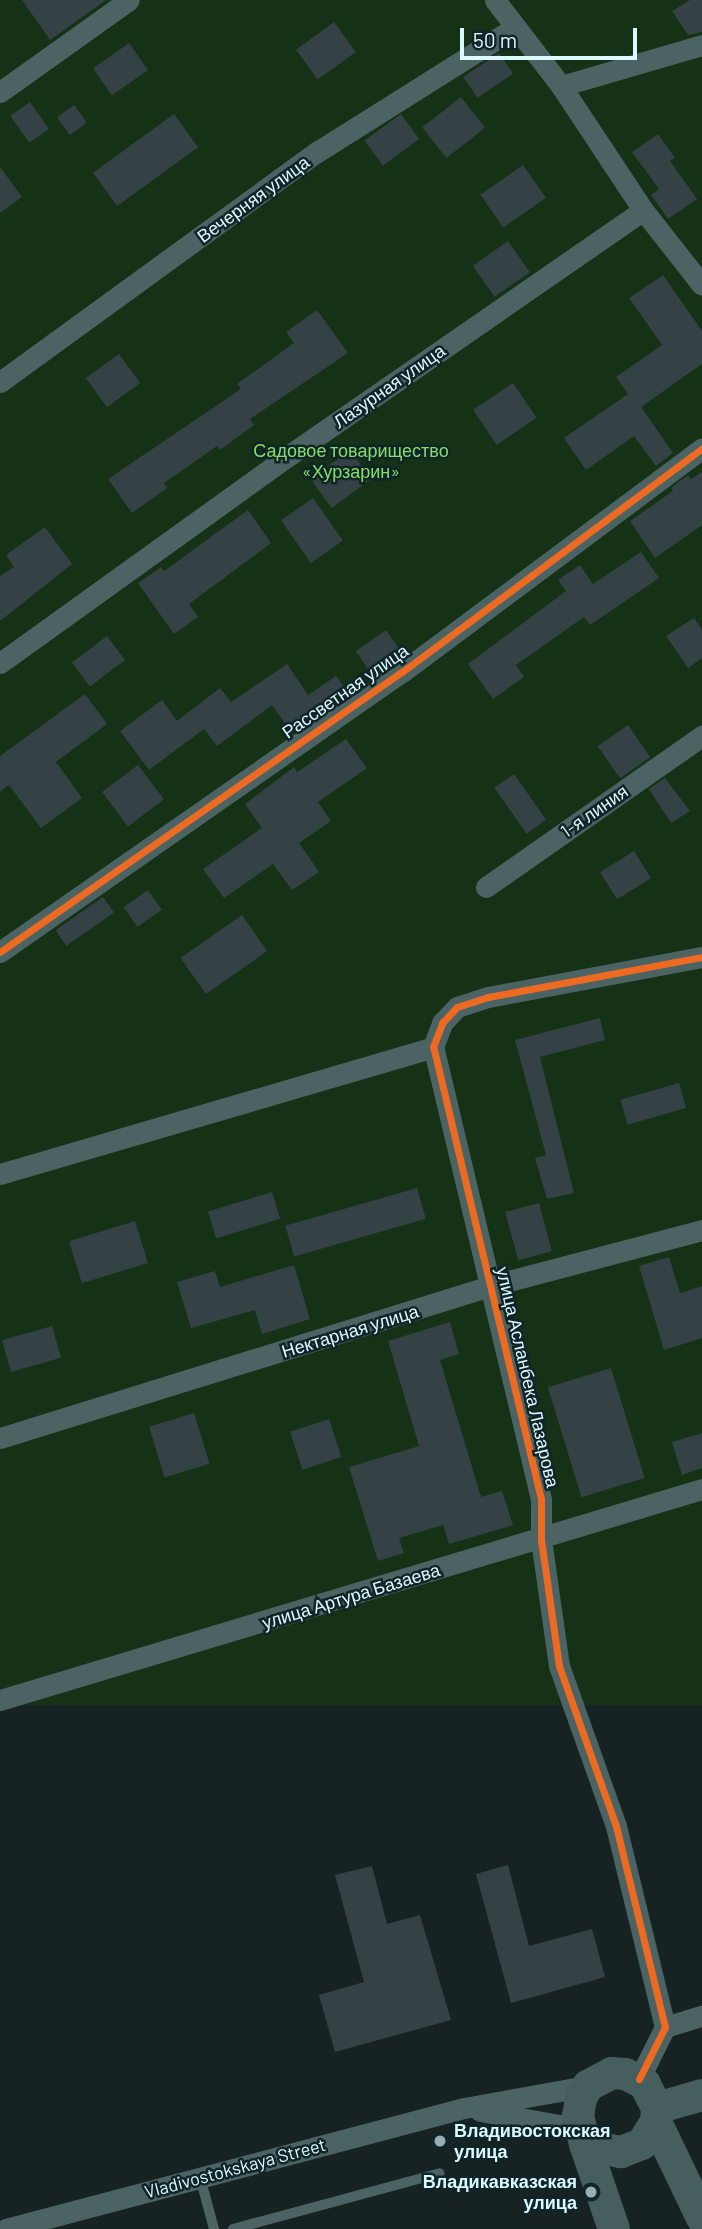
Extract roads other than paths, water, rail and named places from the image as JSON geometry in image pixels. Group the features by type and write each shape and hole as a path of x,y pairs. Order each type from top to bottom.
{"main road":[{"name":"Vladivostokskaya Street","path":"588,2086 612,2073 639,2079"},
{"path":"639,2079 654,2095 657,2115 702,2218"},
{"path":"588,2086 580,2107 584,2136 614,2229"},
{"path":"657,2115 702,2095"},
{"name":"Vladivostokskaya Street","path":"584,2136 629,2150 642,2144 657,2115"}],"street":[{"path":"0,92 128,0"},
{"path":"495,0 561,86 643,210 702,285"},
{"name":"Вечерняя улица","path":"0,382 317,152 514,28"},
{"path":"561,86 702,45"},
{"name":"Лазурная улица","path":"0,663 291,454 643,210"},
{"name":"Рассветная улица","path":"0,952 402,672 702,448"},
{"name":"1-я линия","path":"486,887 702,736"},
{"path":"0,1174 433,1047 442,1023 457,1007 488,996 702,957"},
{"name":"улица Асланбека Лазарова","path":"433,1047 541,1499 541,1539 559,1666 616,1826 665,2027"},
{"name":"Нектарная улица","path":"0,1438 490,1286 702,1230"},
{"name":"улица Артура Базаева","path":"0,1700 702,1489"},
{"path":"639,2079 665,2027 702,2016"},
{"name":"Vladivostokskaya Street","path":"6,2229 464,2108 588,2086"},
{"name":"Vladivostokskaya Street","path":"464,2108 584,2136"}],"lane":[{"path":"233,2229 440,2173"},
{"path":"200,2177 214,2229"}],"place":[{"name":"Владивостокская улица","path":"440,2141"},
{"name":"Владикавказская улица","path":"591,2192"}],"park label":[{"name":"Садовое товарищество «Хурзарин»","path":"351,461"}]}
